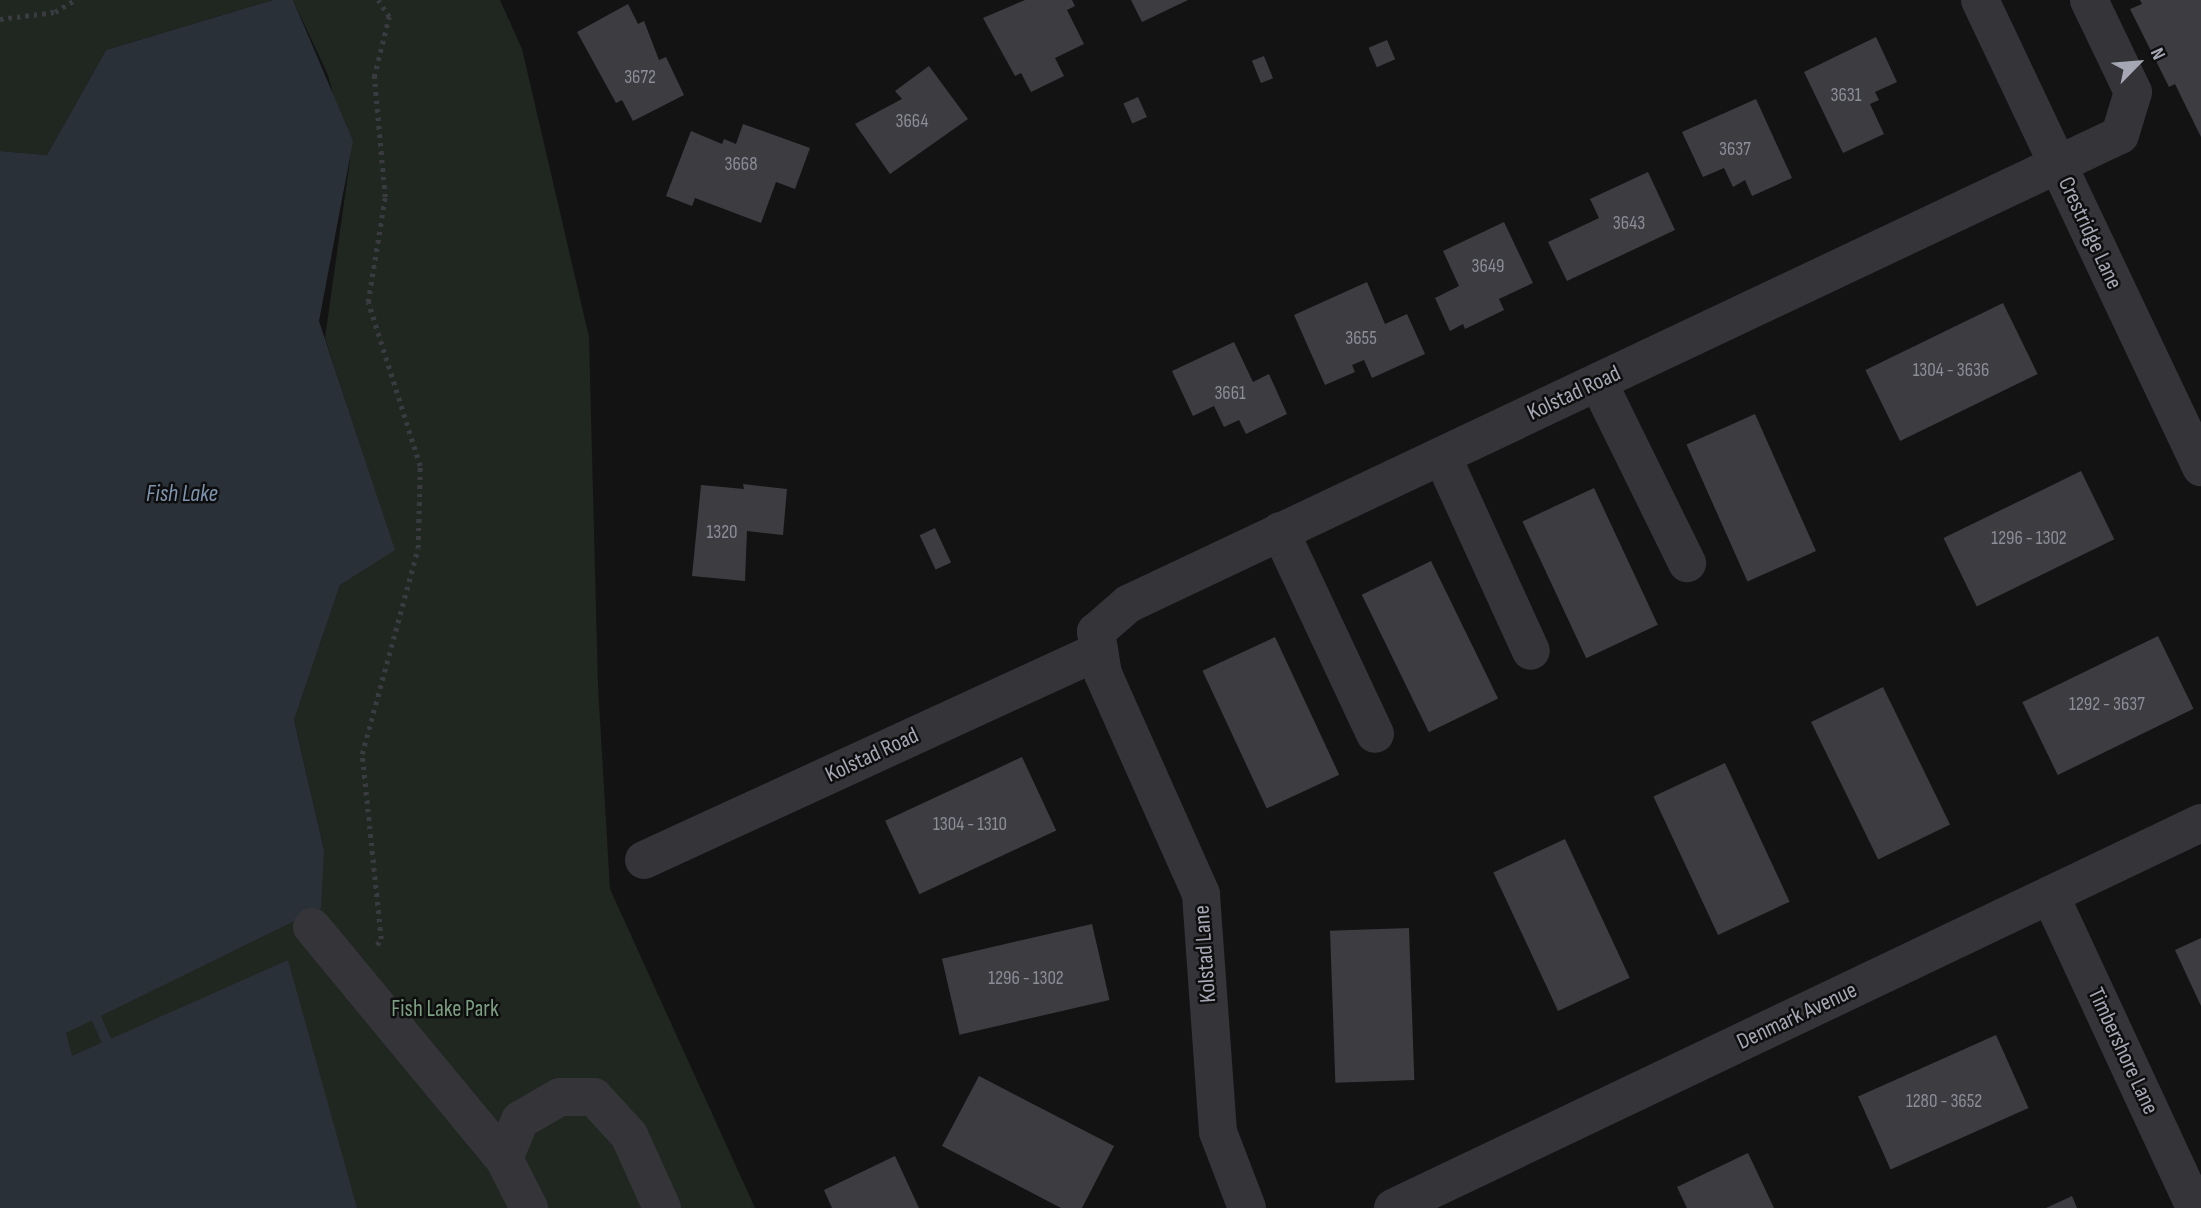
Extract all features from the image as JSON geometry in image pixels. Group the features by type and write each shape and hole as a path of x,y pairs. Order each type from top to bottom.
{"street":[{"name":"Crestridge Lane","path":"1980,0 2197,447"},
{"name":"Kolstad Road","path":"644,860 1098,641 1128,604 2120,135 2133,92 2089,0"},
{"path":"1598,382 1686,562"},
{"path":"1442,456 1531,651"},
{"path":"1280,531 1375,734"},
{"name":"Kolstad Lane","path":"1098,641 1103,674 1201,894 1218,1132 1247,1208"},
{"name":"Denmark Avenue","path":"1393,1208 2201,823"},
{"name":"Timbershore Lane","path":"2050,895 2195,1208"},
{"path":"312,927 504,1159 529,1208"},
{"path":"504,1159 520,1120 560,1097 594,1097 628,1135 662,1208"}],"path":[{"path":"0,19 55,12 75,0"},
{"path":"354,977 381,939 362,754 418,548 420,493 420,466 368,302 385,197 374,77 389,17 378,0"}],"green space":[{"path":"0,0 273,0 106,50 47,155 0,151"},
{"name":"Fish Lake Park","path":"293,0 500,0 522,49 589,337 598,686 610,889 755,1208 0,1208 0,1046 324,850 294,720 340,585 394,549 325,338 350,160 328,75"}],"water":[{"name":"Fish Lake","path":"273,0 293,0 353,141 319,321 395,550 340,585 294,720 324,850 321,908 66,1033 72,1056 288,960 357,1208 0,1208 0,151 47,155 106,50"}],"building":[{"path":"1025,0 1072,0 1075,6 1067,10 1084,44 1055,58 1064,76 1031,92 1021,73 1015,76 983,18"},
{"path":"1131,0 1188,0 1142,22"},
{"path":"2140,0 2201,0 2201,137 2175,84 2169,87 2130,9 2142,4"},
{"path":"628,4 638,24 644,21 659,60 666,57 684,95 633,121 622,100 616,103 577,32"},
{"path":"1876,37 1897,82 1875,92 1879,100 1870,104 1884,134 1843,153 1804,72"},
{"path":"1387,40 1395,59 1377,67 1369,48"},
{"path":"1264,56 1273,78 1261,83 1252,61"},
{"path":"929,66 968,119 890,174 855,124 902,99 895,91"},
{"path":"1138,97 1147,117 1132,124 1123,104"},
{"path":"1756,99 1792,178 1752,196 1745,180 1733,187 1724,168 1703,177 1682,132"},
{"path":"743,124 810,148 795,189 776,182 761,223 695,198 692,206 666,196 691,131 722,144 724,139 736,144"},
{"path":"1648,172 1675,230 1567,281 1548,242 1599,218 1590,199"},
{"path":"1504,222 1533,283 1499,299 1504,310 1465,329 1463,324 1450,331 1435,298 1459,286 1443,251"},
{"path":"1367,282 1385,324 1407,314 1425,354 1372,378 1364,360 1352,365 1355,372 1325,385 1294,315"},
{"path":"2003,303 2038,374 1900,441 1865,370"},
{"path":"1234,342 1253,382 1269,374 1287,414 1246,434 1239,420 1224,427 1214,406 1193,416 1172,371"},
{"path":"1755,414 1816,551 1747,582 1686,445"},
{"path":"2081,471 2114,539 1977,606 1943,538"},
{"path":"743,484 787,489 783,535 747,531 745,581 692,576 701,485 744,489"},
{"path":"1594,488 1658,625 1586,658 1522,521"},
{"path":"935,528 951,562 936,570 920,535"},
{"path":"1431,561 1498,699 1429,732 1362,595"},
{"path":"2158,636 2194,709 2058,775 2022,702"},
{"path":"1275,637 1339,775 1267,809 1202,671"},
{"path":"1883,687 1950,825 1878,860 1811,722"},
{"path":"1022,757 1056,830 919,894 885,821"},
{"path":"1725,763 1790,902 1718,935 1653,796"},
{"path":"1565,839 1630,978 1558,1011 1493,872"},
{"path":"1092,924 1110,1000 959,1035 942,959"},
{"path":"1409,928 1414,1080 1335,1083 1330,931"},
{"path":"2201,938 2201,1006 2175,950"},
{"path":"1996,1035 2029,1108 1891,1170 1858,1096"},
{"path":"979,1076 1114,1146 1082,1208 1061,1208 942,1146"},
{"path":"1748,1153 1774,1208 1687,1208 1677,1187"},
{"path":"895,1156 919,1208 832,1208 824,1190"},
{"path":"2072,1196 2077,1208 2046,1208"}],"waterway":[{"path":"90,1005 111,1050"}]}
